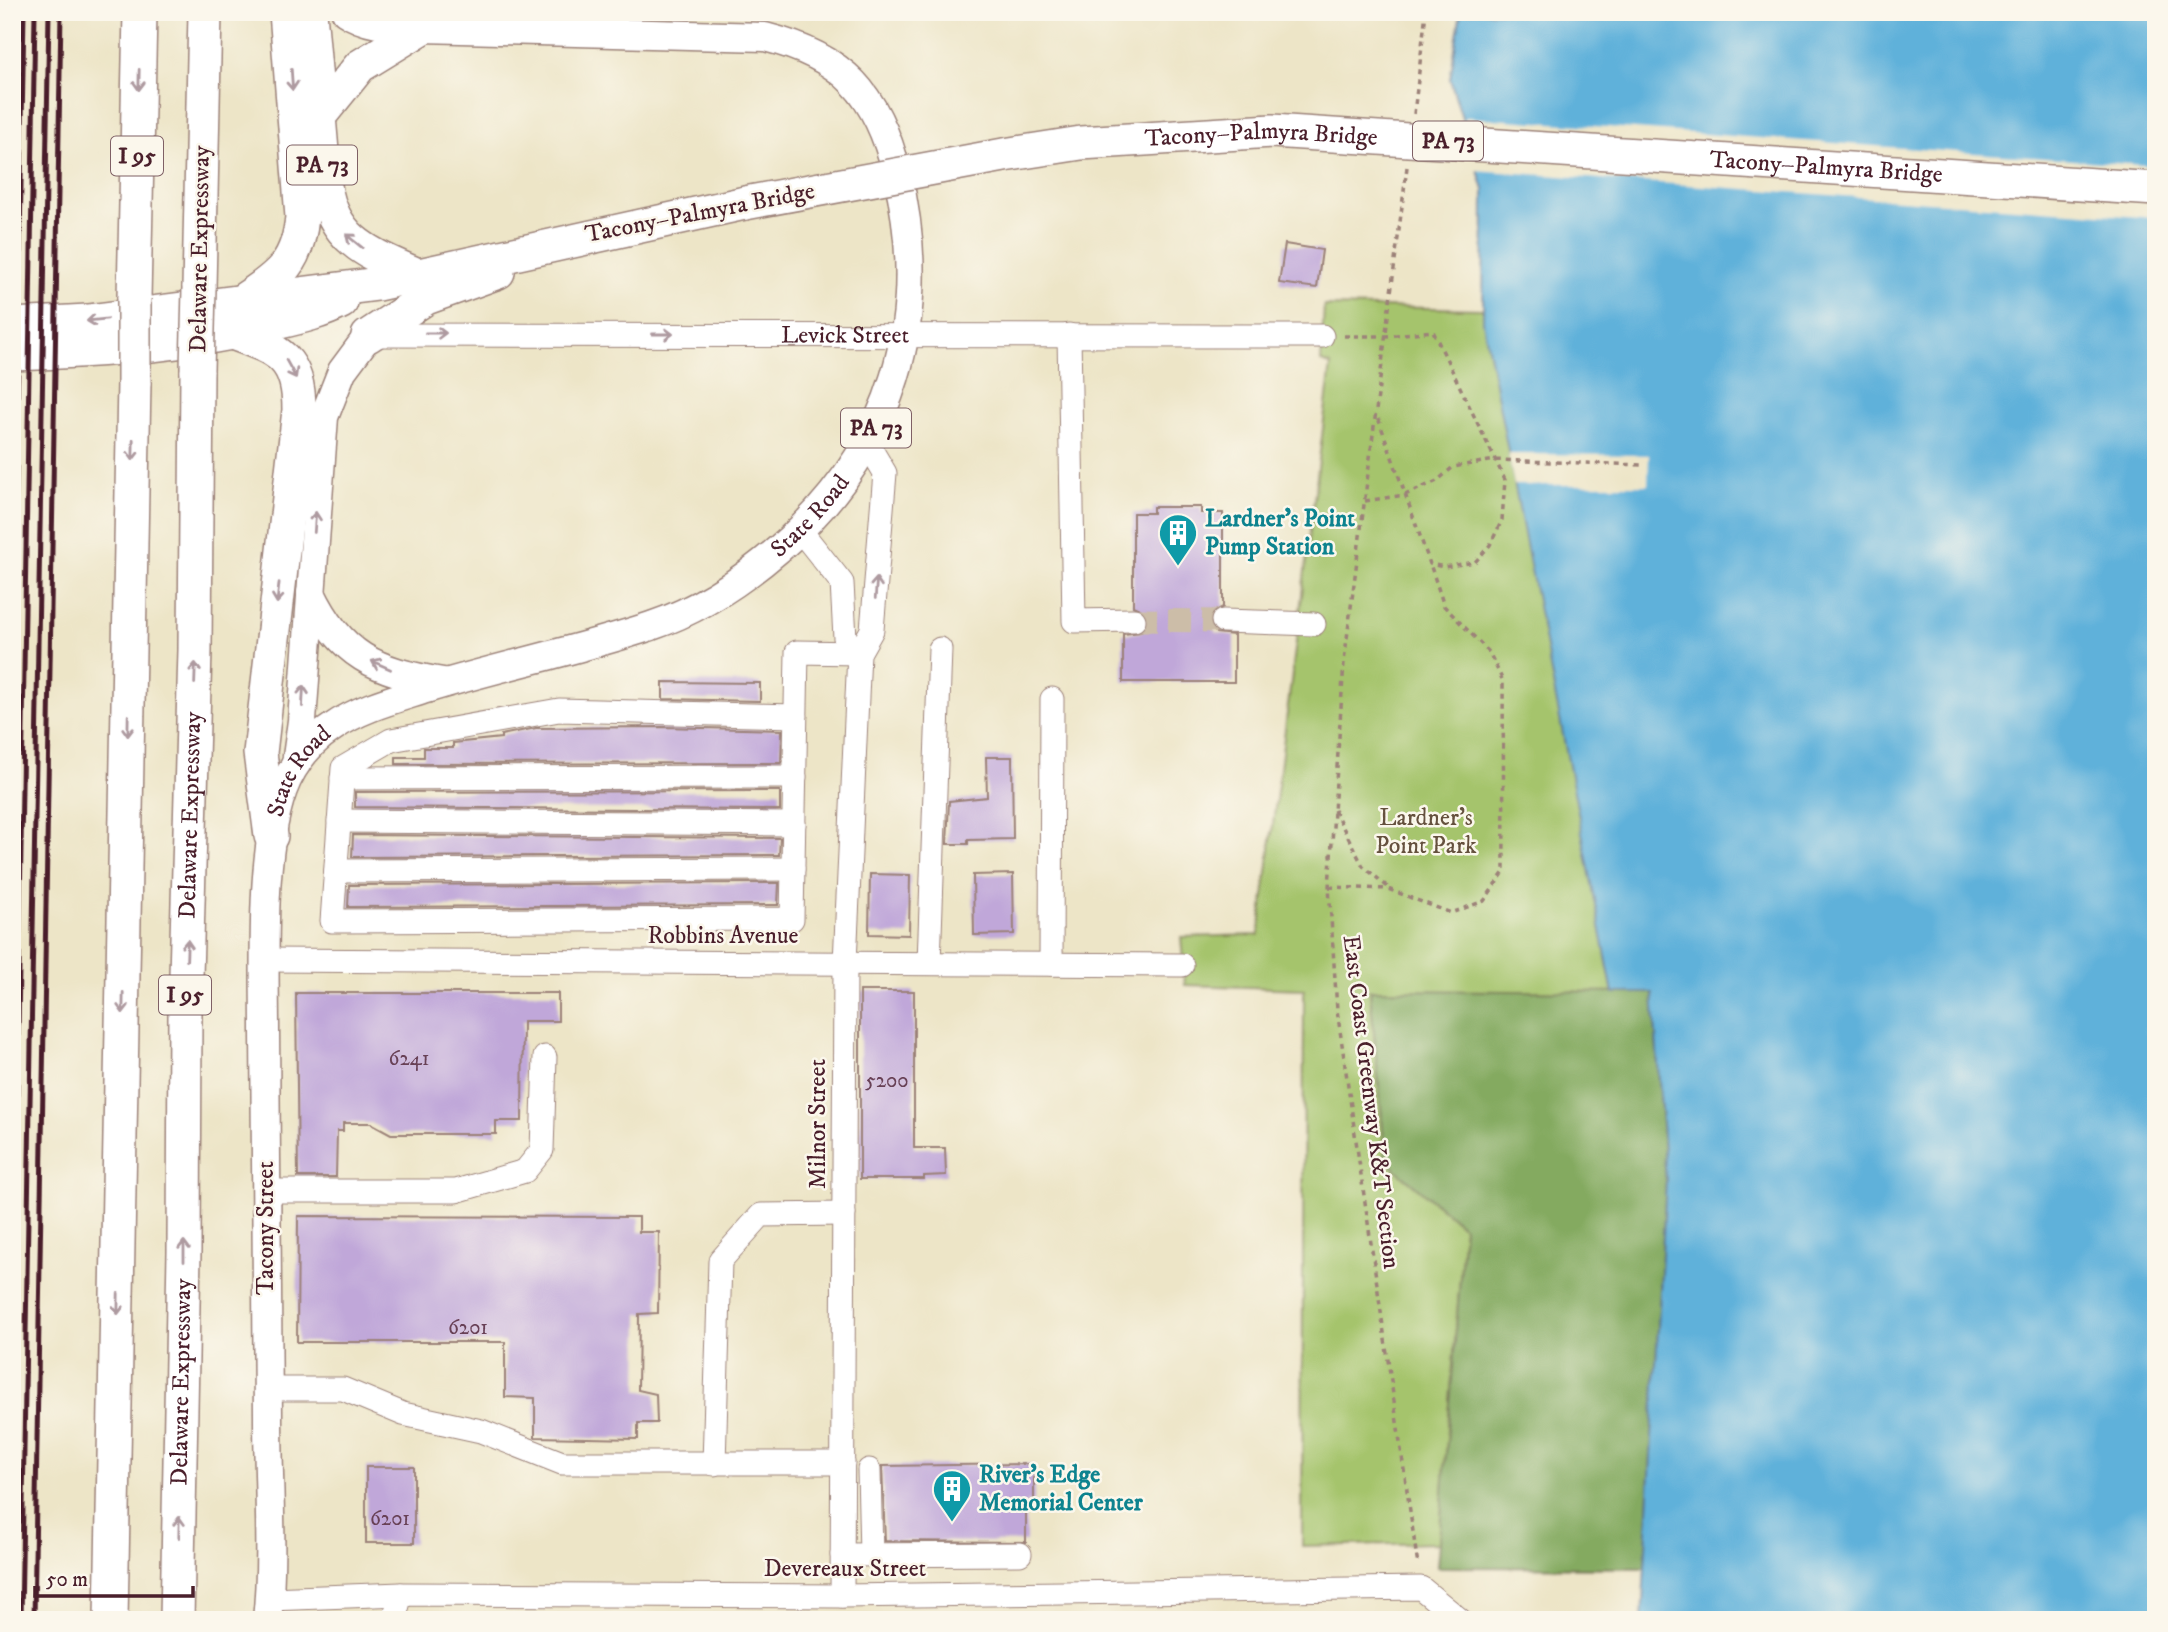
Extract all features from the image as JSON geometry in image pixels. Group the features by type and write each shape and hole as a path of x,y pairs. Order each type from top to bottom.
{"highway":[{"name":"I 95","path":"111,1620 140,12"},
{"name":"Delaware Expressway","path":"177,1620 184,1252 185,1012 195,650 197,370 205,12"},
{"path":"12,354 86,351 236,319 277,278 297,248 302,217 286,12"},
{"name":"PA 73","path":"310,12 327,200 335,222 351,240 369,253 413,273"},
{"path":"318,118 359,66 422,28"},
{"name":"Tacony–Palmyra Bridge","path":"236,319 413,273 591,235 745,203 1081,143 1272,131 2156,189"},
{"name":"PA 73","path":"368,336 396,314 426,298 591,235"},
{"path":"12,326 88,321 236,319 264,344 282,355 292,369 298,388 299,410 260,752 271,836"}],"main road":[{"name":"State Road","path":"271,836 279,802 296,764 319,738 354,714 446,683 677,616 737,582 800,530 821,508 869,446 894,382 904,335 911,278 908,230 894,163 869,102 833,62 789,43 765,37 422,28 359,20 346,12"},
{"name":"PA 73","path":"368,336 342,371 324,417 310,590 331,631 356,654 408,677 446,683"},
{"path":"296,764 302,721 310,590"},
{"name":"Tacony Street","path":"268,1609 264,960 271,836"}],"street":[{"name":"Levick Street","path":"368,336 429,333 1322,336"},
{"path":"1069,335 1074,621 1133,620"},
{"name":"Milnor Street","path":"842,1596 845,963 859,653 873,630 885,473 869,446"},
{"name":"Milnor Street","path":"800,530 842,583 845,638 859,653"},
{"path":"1223,621 1314,624"},
{"path":"929,963 940,649"},
{"path":"796,716 559,710 391,740 343,768 332,921 792,919 795,777 796,716 797,652 859,653"},
{"path":"1051,964 1052,699"},
{"path":"342,778 795,777"},
{"path":"340,821 794,824"},
{"path":"336,871 793,869"},
{"name":"Robbins Avenue","path":"264,960 1182,965"},
{"path":"266,1191 456,1191 525,1171 542,1150 545,1057"},
{"path":"714,1464 720,1261 761,1214 844,1214"},
{"path":"268,1389 343,1389 403,1414 481,1431 562,1463 843,1463"},
{"path":"869,1470 871,1555"},
{"path":"842,1555 1020,1554"},
{"path":"1420,1579 1460,1620"},
{"name":"Devereaux Street","path":"268,1609 401,1594 842,1596 1420,1579"},
{"path":"394,1620 401,1594"}],"path":[{"path":"1413,120 1426,12"},
{"name":"East Coast Greenway K&T Section","path":"1408,161 1344,662 1329,887 1337,1010 1420,1579"},
{"path":"1322,336 1386,336 1433,331 1505,480 1502,520 1490,545 1475,562 1444,567 1430,564"},
{"path":"1329,887 1393,891 1451,913 1484,901 1504,872 1503,681 1489,652 1444,606 1376,413"},
{"path":"1365,501 1405,495 1437,481 1453,467 1495,460 1642,465"},
{"path":"1333,808 1363,866 1393,891"}],"green space":[{"name":"Lardner's Point Park","path":"1324,306 1483,309 1613,993 1370,990 1386,1161 1464,1227 1439,1543 1302,1546 1304,989 1185,985 1181,937 1259,935 1331,365 1321,362"},
{"path":"1370,990 1653,992 1666,1181 1645,1568 1437,1567 1464,1227 1386,1161"}],"water":[{"path":"1461,12 2156,12 2156,1620 1642,1620 1666,1181 1653,993 1613,993 1483,322 1484,190 1450,79"}],"pier":[{"path":"1465,117 2156,166 2156,218 1474,170 1464,136"},
{"path":"1508,454 1649,455 1648,485 1514,485"}],"building":[{"path":"1285,244 1322,250 1317,288 1279,283"},
{"name":"Lardner's Point Pump Station","path":"1153,507 1201,507 1201,513 1223,513 1223,607 1212,613 1209,621 1216,633 1234,635 1234,682 1123,682 1123,634 1141,632 1148,620 1146,612 1133,606 1133,513 1153,513"},
{"path":"663,682 760,683 760,701 663,699"},
{"path":"536,728 782,730 781,763 396,764 396,757 424,757 424,748 453,748 453,743 501,738 501,735"},
{"path":"986,757 1012,757 1013,839 968,840 968,844 947,844 949,801 987,797"},
{"path":"780,791 780,810 355,807 355,792"},
{"path":"353,835 780,838 779,855 352,857"},
{"path":"870,874 910,875 909,935 869,934"},
{"path":"1013,874 1014,934 974,935 973,875"},
{"path":"779,883 778,905 348,907 349,885"},
{"path":"860,991 914,991 914,1148 945,1148 946,1175 924,1176 924,1179 860,1179"},
{"path":"296,993 558,993 558,1021 523,1021 522,1121 496,1121 496,1134 391,1134 371,1123 343,1123 343,1131 337,1131 336,1177 298,1177"},
{"path":"298,1216 639,1217 639,1232 659,1232 658,1313 639,1314 638,1390 656,1394 657,1423 638,1423 638,1439 535,1437 535,1398 505,1397 505,1342 297,1342"},
{"name":"River's Edge Memorial Center","path":"1034,1464 1034,1502 1026,1502 1026,1542 885,1541 882,1466"},
{"path":"366,1467 414,1467 414,1543 366,1543"}],"tunnel":[{"path":"1134,620 1223,621"}],"railway":[{"path":"12,699 24,12"},
{"path":"12,1385 35,12"},
{"path":"21,1620 49,12"},
{"path":"34,1620 61,12"}],"place":[{"name":"Lardner's Point Pump Station","path":"1178,567"},
{"name":"River's Edge Memorial Center","path":"952,1523"}]}
